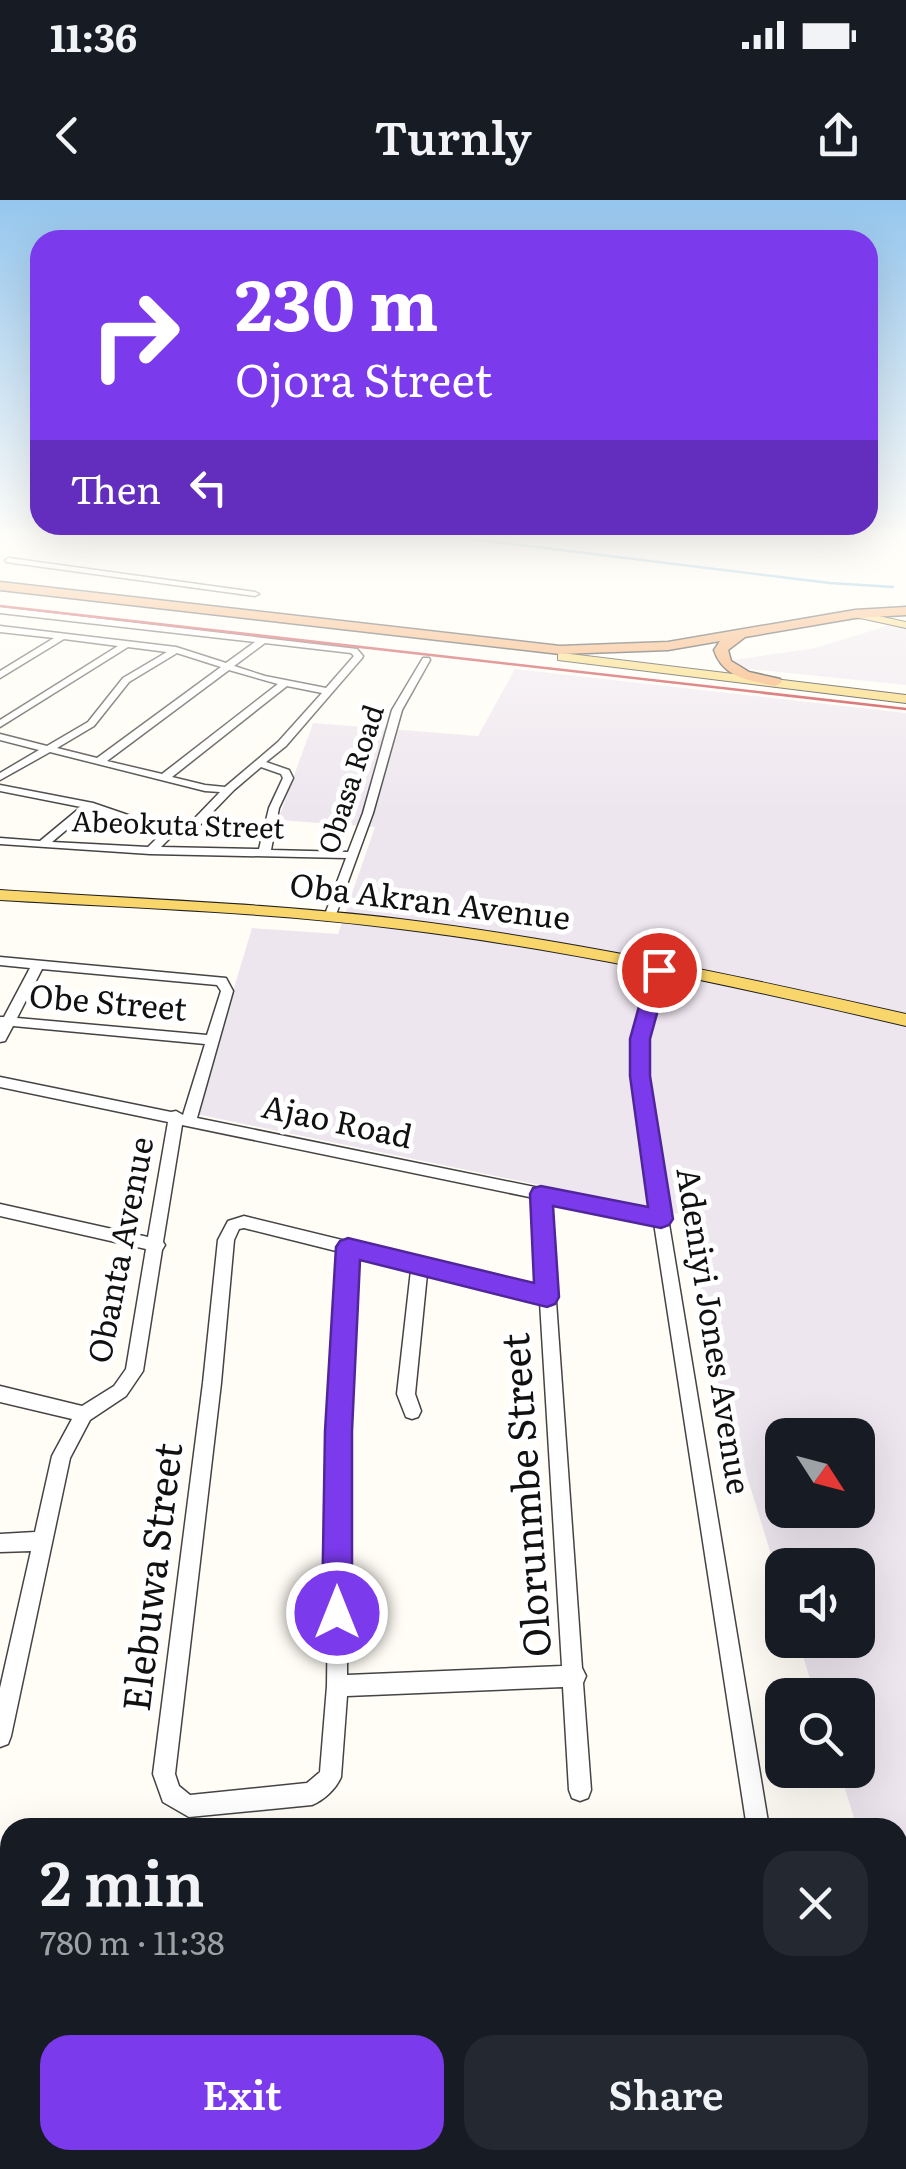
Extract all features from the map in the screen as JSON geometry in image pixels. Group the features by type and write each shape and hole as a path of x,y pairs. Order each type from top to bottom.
{"highway":[{"path":"299,629 626,659 721,650 852,629"},
{"path":"354,629 561,654 648,648 772,629"},
{"path":"721,650 743,634"},
{"path":"721,650 731,668 775,682"}],"main road":[{"path":"561,654 906,699"},
{"path":"862,693 906,691"},
{"name":"Oba Akran Avenue","path":"0,898 330,917 512,939 660,967 906,1023"},
{"name":"Oba Akran Avenue","path":"0,898 377,930 660,967"}],"street":[{"path":"150,851 169,833 197,822 229,789 262,764 360,656 354,651 160,629"},
{"path":"0,630 176,650 326,691"},
{"path":"0,641 19,632"},
{"path":"0,675 63,636"},
{"path":"100,761 262,641"},
{"path":"0,724 125,645"},
{"path":"0,778 95,721 136,672 176,650"},
{"name":"Obasa Road","path":"330,917 354,855 398,710 426,660"},
{"path":"165,777 284,682"},
{"path":"0,705 21,710"},
{"path":"0,737 214,790 229,789"},
{"path":"262,764 285,772 288,778 274,808 264,854"},
{"path":"0,788 89,805 169,833"},
{"path":"43,844 89,805"},
{"name":"Abeokuta Street","path":"0,841 150,851 354,855"},
{"path":"0,961 38,964 4,1021 0,1038"},
{"name":"Obanta Avenue","path":"38,964 222,981 227,990 182,1118 134,1371 120,1390 79,1422"},
{"name":"Adeniyi Jones Avenue","path":"660,967 640,1039 640,1076 672,1310 756,1818"},
{"name":"Obe Street","path":"4,1021 212,1040"},
{"name":"Ajao Road","path":"0,1082 661,1219"},
{"name":"Olorunmbe Street","path":"541,1194 576,1676 580,1790"},
{"path":"0,1210 157,1244"},
{"name":"Elebuwa Street","path":"336,1686 330,1777 312,1794 189,1806 175,1800 166,1789 164,1774 226,1240 233,1224 244,1222 348,1247"},
{"path":"547,1297 348,1247 338,1431 336,1686 576,1676"},
{"path":"412,1411 406,1394 420,1265"},
{"path":"0,1394 79,1422 61,1456 3,1707 0,1736"},
{"path":"0,1543 41,1541"}],"shaded area":[{"path":"878,629 906,629 906,685 740,668 733,660 815,648"},
{"path":"515,669 906,713 906,1818 854,1818 845,1788 875,1788 875,1678 810,1678 804,1658 875,1658 875,1548 769,1548 709,1353 684,1215 196,1114 252,928 338,934 375,827 278,820 313,723 478,736"}],"railway":[{"path":"201,629 906,709"}],"route":[{"path":"337,1613 338,1431 348,1247 547,1297 541,1194 661,1219 640,1076 640,1039 659,970"}]}
